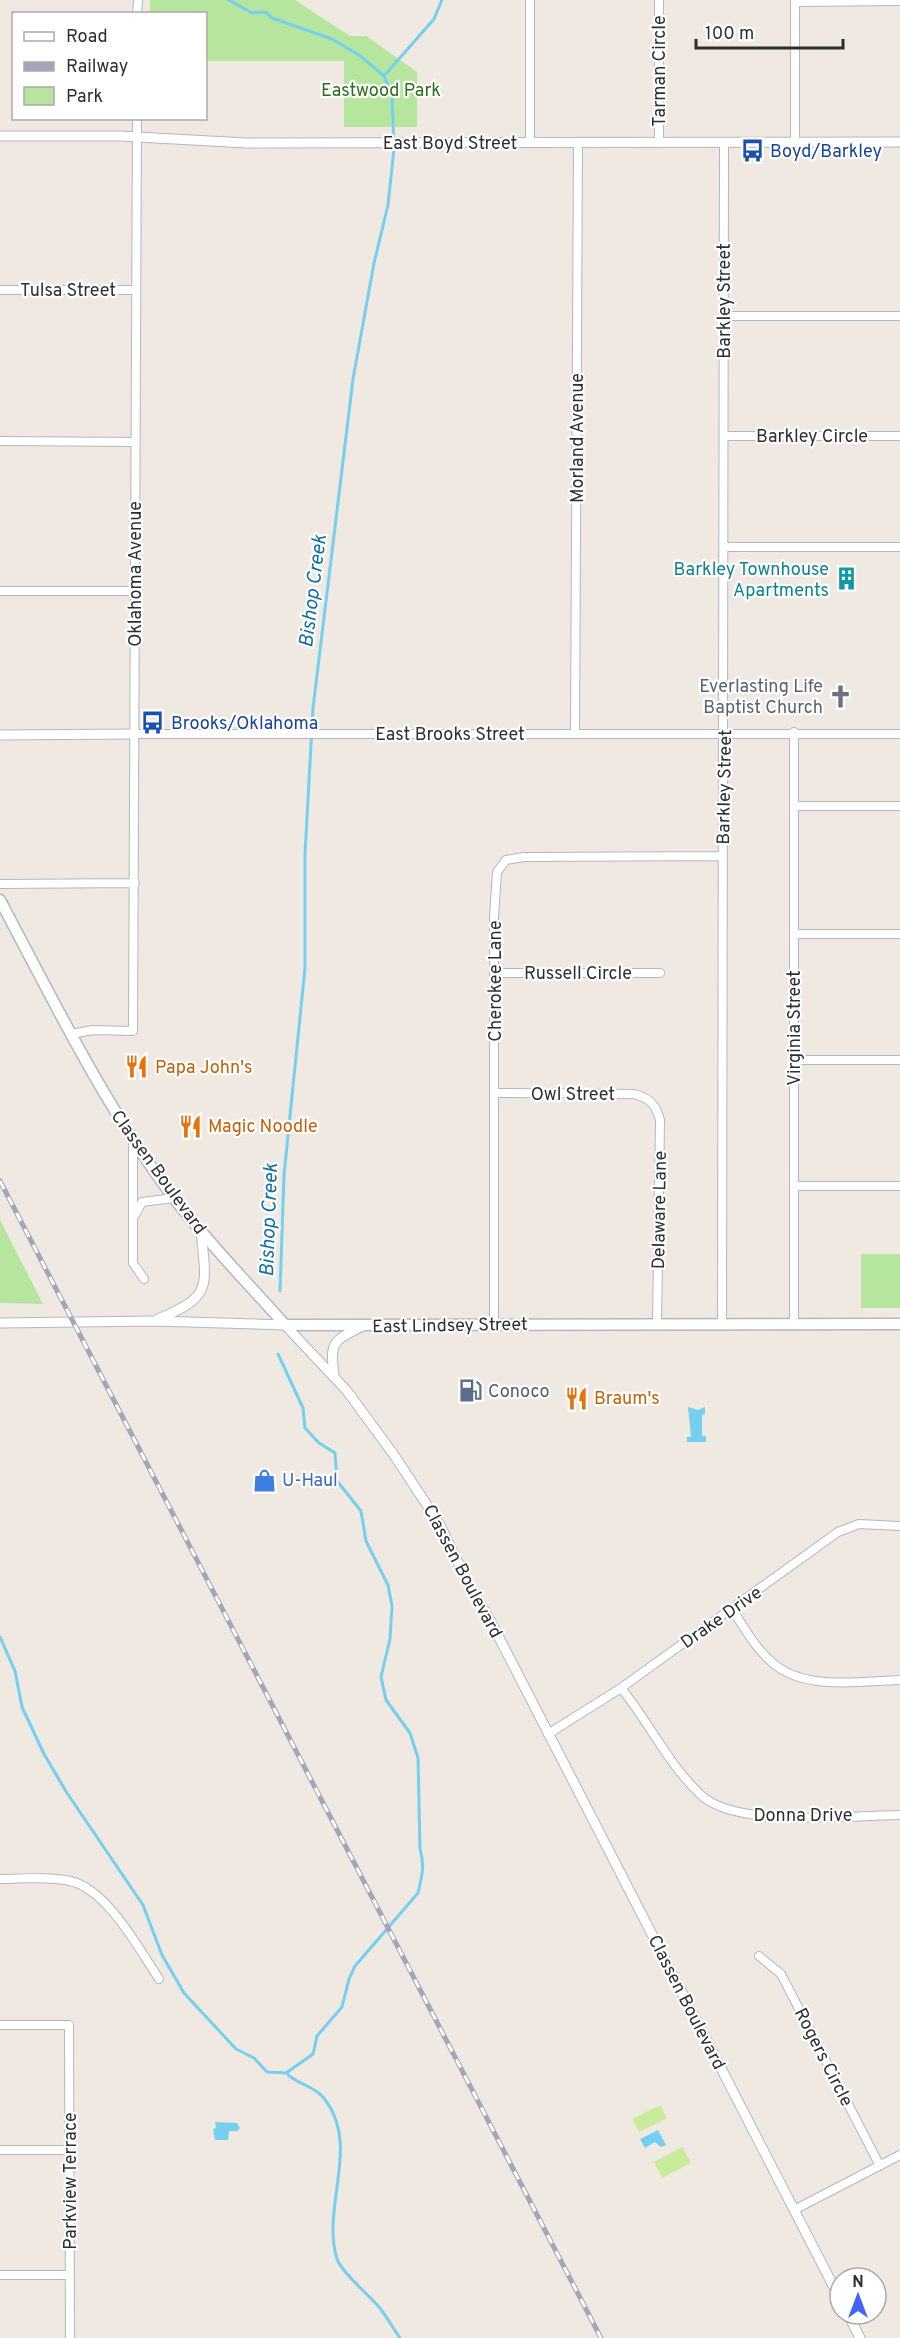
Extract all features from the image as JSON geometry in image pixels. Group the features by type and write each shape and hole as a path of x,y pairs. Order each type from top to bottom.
{"main road":[{"name":"Classen Boulevard","path":"0,900 70,1034 133,1140 174,1198 201,1231 285,1325"},
{"name":"East Lindsey Street","path":"285,1325 900,1324"}],"street":[{"path":"530,0 530,142"},
{"name":"Tarman Circle","path":"659,0 659,142"},
{"path":"795,142 795,1 900,1"},
{"name":"Oklahoma Avenue","path":"70,1034 94,1030 133,1030 137,120"},
{"name":"East Boyd Street","path":"0,136 377,143 900,142"},
{"name":"Morland Avenue","path":"575,734 578,142"},
{"name":"Barkley Street","path":"722,1324 724,143"},
{"name":"Tulsa Street","path":"0,290 135,290"},
{"path":"725,316 900,316"},
{"name":"Barkley Circle","path":"724,436 900,436"},
{"path":"0,441 135,442"},
{"path":"725,547 900,547"},
{"path":"0,591 136,591"},
{"name":"East Brooks Street","path":"0,735 724,732 900,734"},
{"name":"Virginia Street","path":"794,732 794,1324"},
{"path":"794,806 900,806"},
{"name":"Cherokee Lane","path":"494,1323 495,882 497,872 506,860 524,857 723,856"},
{"path":"0,884 135,884"},
{"path":"794,934 900,934"},
{"name":"Russell Circle","path":"496,973 660,973"},
{"path":"795,1060 900,1060"},
{"name":"Owl Street","path":"495,1093 634,1094 649,1100"},
{"name":"Delaware Lane","path":"649,1100 658,1111 660,1120 657,1324"},
{"path":"133,1140 133,1263 144,1279"},
{"path":"794,1186 900,1186"},
{"path":"133,1219 142,1202 174,1198"},
{"path":"154,1321 193,1303 200,1293 206,1274 201,1231"},
{"name":"East Lindsey Street","path":"0,1323 154,1321 285,1325"},
{"name":"Classen Boulevard","path":"285,1325 334,1376 372,1422 440,1525 466,1580 828,2276"},
{"path":"334,1376 331,1352 333,1344 341,1337 363,1326"},
{"name":"Drake Drive","path":"548,1734 621,1688 843,1529 868,1523 900,1526"},
{"path":"732,1609 758,1647 779,1668 790,1674 825,1680 900,1680"},
{"name":"Donna Drive","path":"621,1688 691,1785 708,1801 723,1809 755,1816 900,1815"},
{"path":"0,1879 64,1880 87,1887 103,1900 159,1979"},
{"name":"Rogers Circle","path":"759,1956 781,1974 880,2166"},
{"name":"Parkview Terrace","path":"0,2025 69,2025 70,2338"},
{"path":"0,2150 70,2150"},
{"path":"794,2210 900,2155"},
{"path":"0,2275 70,2275"}],"green space":[{"name":"Eastwood Park","path":"150,0 295,0 350,36 366,36 417,72 417,127 344,127 344,61 207,61 207,12 150,12"},
{"path":"0,1220 43,1304 0,1303"},
{"path":"861,1254 900,1254 900,1308 861,1308"},
{"path":"660,2105 667,2118 639,2132 632,2119"},
{"path":"682,2147 691,2163 662,2178 654,2162"}],"water":[{"path":"688,1407 698,1410 705,1407 705,1414 702,1415 702,1436 706,1436 706,1442 687,1442 687,1437 691,1437"},
{"path":"215,2122 237,2123 240,2128 237,2131 229,2131 228,2140 215,2140 213,2129 216,2128"},
{"path":"658,2130 666,2145 661,2147 655,2142 645,2148 640,2139"}],"waterway":[{"name":"Bishop Creek","path":"229,0 252,13 265,12 272,18 332,39 359,55 384,76 392,96 394,149 388,205 374,263 353,379 313,708 305,854 305,968 284,1175 280,1291"},
{"path":"384,76 434,19 442,0"},
{"name":"Bishop Creek","path":"278,1354 303,1408 305,1428 319,1443 335,1453 337,1481 361,1511 366,1541 388,1585 392,1606 390,1639 381,1677 386,1700 410,1733 418,1758 420,1849 423,1866 418,1893 355,1966 342,2007 317,2036 313,2054 286,2073"},
{"path":"0,1637 15,1671 22,1707 44,1754 67,1793 143,1905 162,1955 184,1993 236,2049 254,2058 267,2072 286,2073"},
{"name":"Bishop Creek","path":"286,2073 322,2096 336,2119 340,2138 333,2219 333,2239 337,2259 350,2277 379,2307 400,2338"}],"railway":[{"path":"0,1181 601,2338"}],"place":[{"name":"Boyd/Barkley","path":"752,151"},
{"name":"Barkley Townhouse Apartments","path":"847,579"},
{"name":"Everlasting Life Baptist Church","path":"841,696"},
{"name":"Brooks/Oklahoma","path":"153,723"},
{"name":"Papa John's","path":"137,1067"},
{"name":"Magic Noodle","path":"190,1126"},
{"name":"Conoco","path":"470,1391"},
{"name":"Braum's","path":"576,1398"},
{"name":"U-Haul","path":"264,1480"}]}
